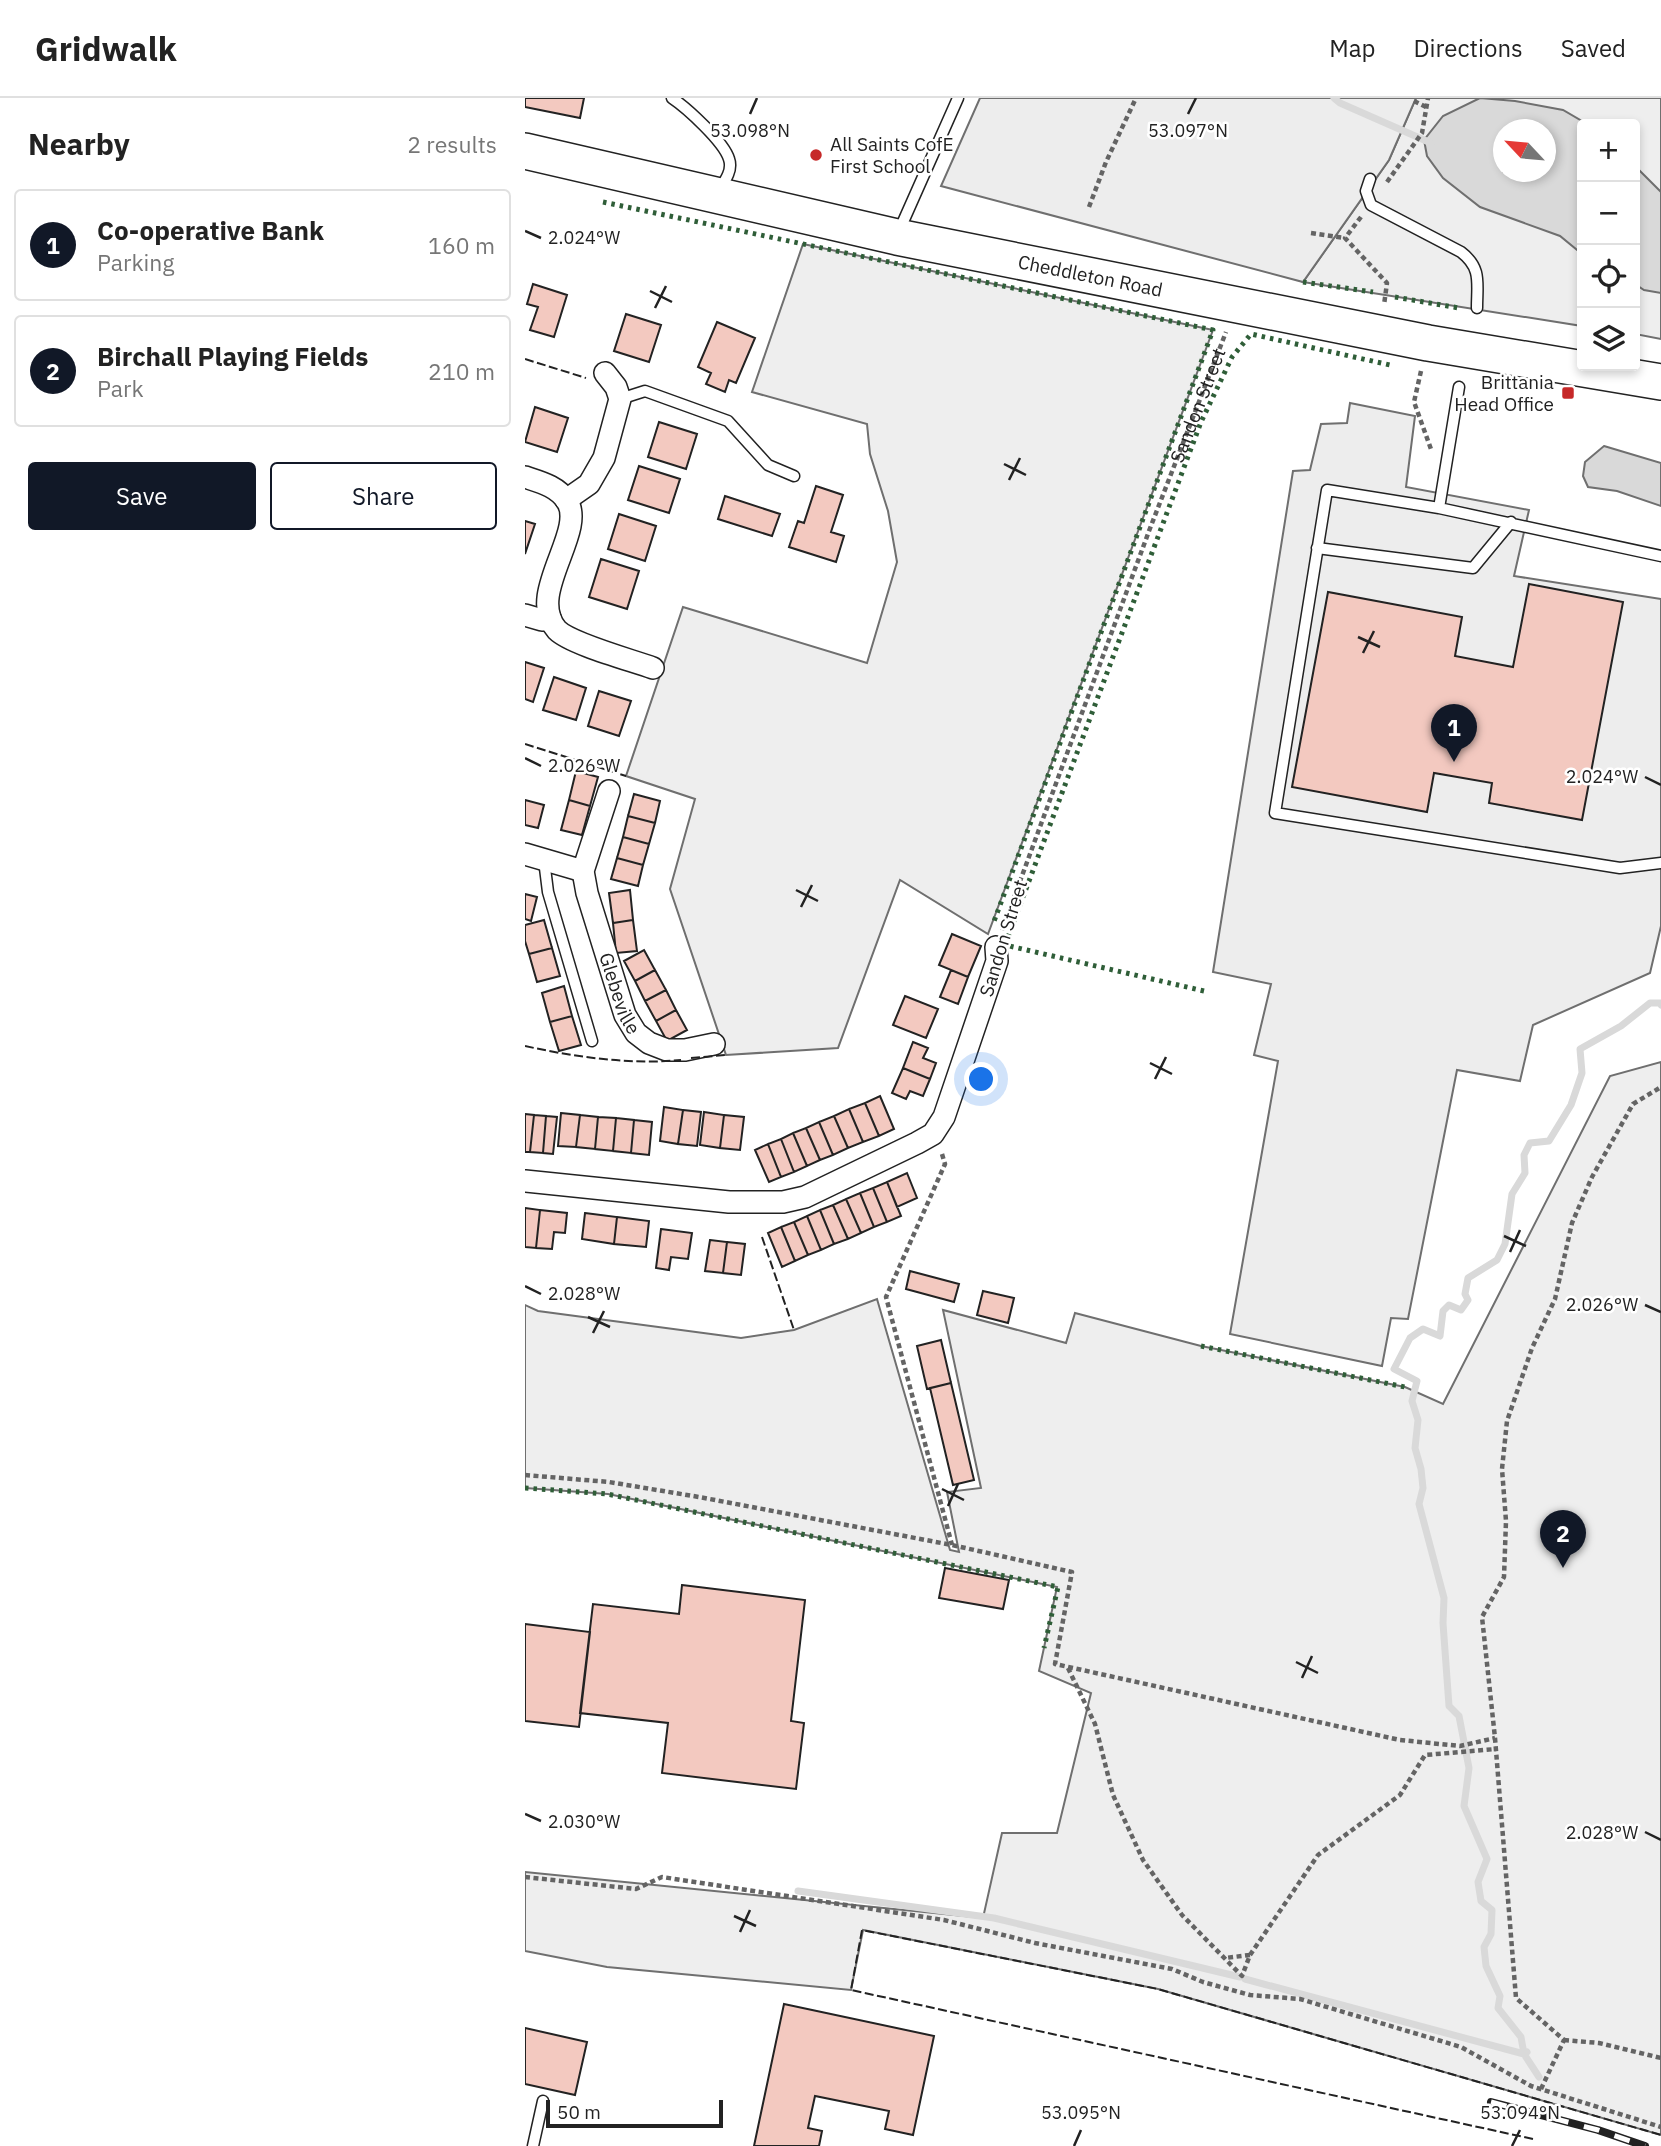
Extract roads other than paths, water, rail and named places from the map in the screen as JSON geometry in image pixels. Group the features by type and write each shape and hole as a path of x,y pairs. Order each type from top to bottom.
{"highway":[{"name":"Cheddleton Road","path":"525,151 897,237 1379,333 1661,382"}],"street":[{"path":"566,500 589,484 604,458 620,399 616,387 605,373"},
{"path":"525,477 549,485 566,500 570,509 569,523 548,596 549,618 557,629 569,638 653,668"},
{"path":"525,615 543,620 549,618"},
{"path":"583,871 609,791"},
{"name":"Glebeville","path":"535,857 583,871 587,893 625,1014 636,1033 649,1043 667,1050 685,1050 714,1044"},
{"name":"Sandon Street","path":"525,1181 729,1202 783,1202 805,1197 933,1134 944,1117 997,961 996,947"}],"lane":[{"path":"672,98 721,145 730,160 728,175 716,195"},
{"path":"897,237 958,98"},
{"path":"1370,179 1366,191 1371,205 1461,252 1473,261 1477,276 1477,308"},
{"path":"1439,508 1459,387"},
{"path":"620,399 645,391 728,421 768,465 794,476"},
{"path":"1661,556 1511,522 1327,490 1275,813 1620,868 1661,863"},
{"path":"1317,548 1473,568 1511,522"},
{"name":"Glebeville","path":"535,857 592,1041"},
{"path":"533,2146 543,2101"}],"waterway":[{"path":"1334,98 1431,143"},
{"path":"1539,2077 1524,2054 1521,2037 1498,2008 1500,1996 1486,1966 1484,1947 1491,1934 1492,1910 1481,1901 1478,1882 1487,1859 1464,1806 1469,1768 1459,1716 1449,1706 1443,1623 1444,1598 1419,1504 1423,1488 1415,1448 1418,1420 1412,1401 1417,1381 1394,1369 1410,1338 1423,1329 1440,1336 1443,1311 1449,1305 1461,1310 1468,1300 1465,1294 1468,1278 1497,1260 1505,1244 1512,1194 1525,1173 1524,1155 1530,1143 1549,1141 1571,1105 1582,1073 1580,1049 1621,1026 1650,1003 1661,1005"},
{"path":"798,1891 994,1918 1240,1977"},
{"path":"1245,1979 1524,2054 1527,2052"}],"railway":[{"path":"1491,2102 1598,2130 1645,2146"}],"place":[{"name":"All Saints CofE First School","path":"816,155"},
{"name":"Brittania Head Office","path":"1568,393"},
{"name":"Co-operative Bank","path":"1454,762"},
{"name":"Birchall Playing Fields","path":"1563,1568"}]}
